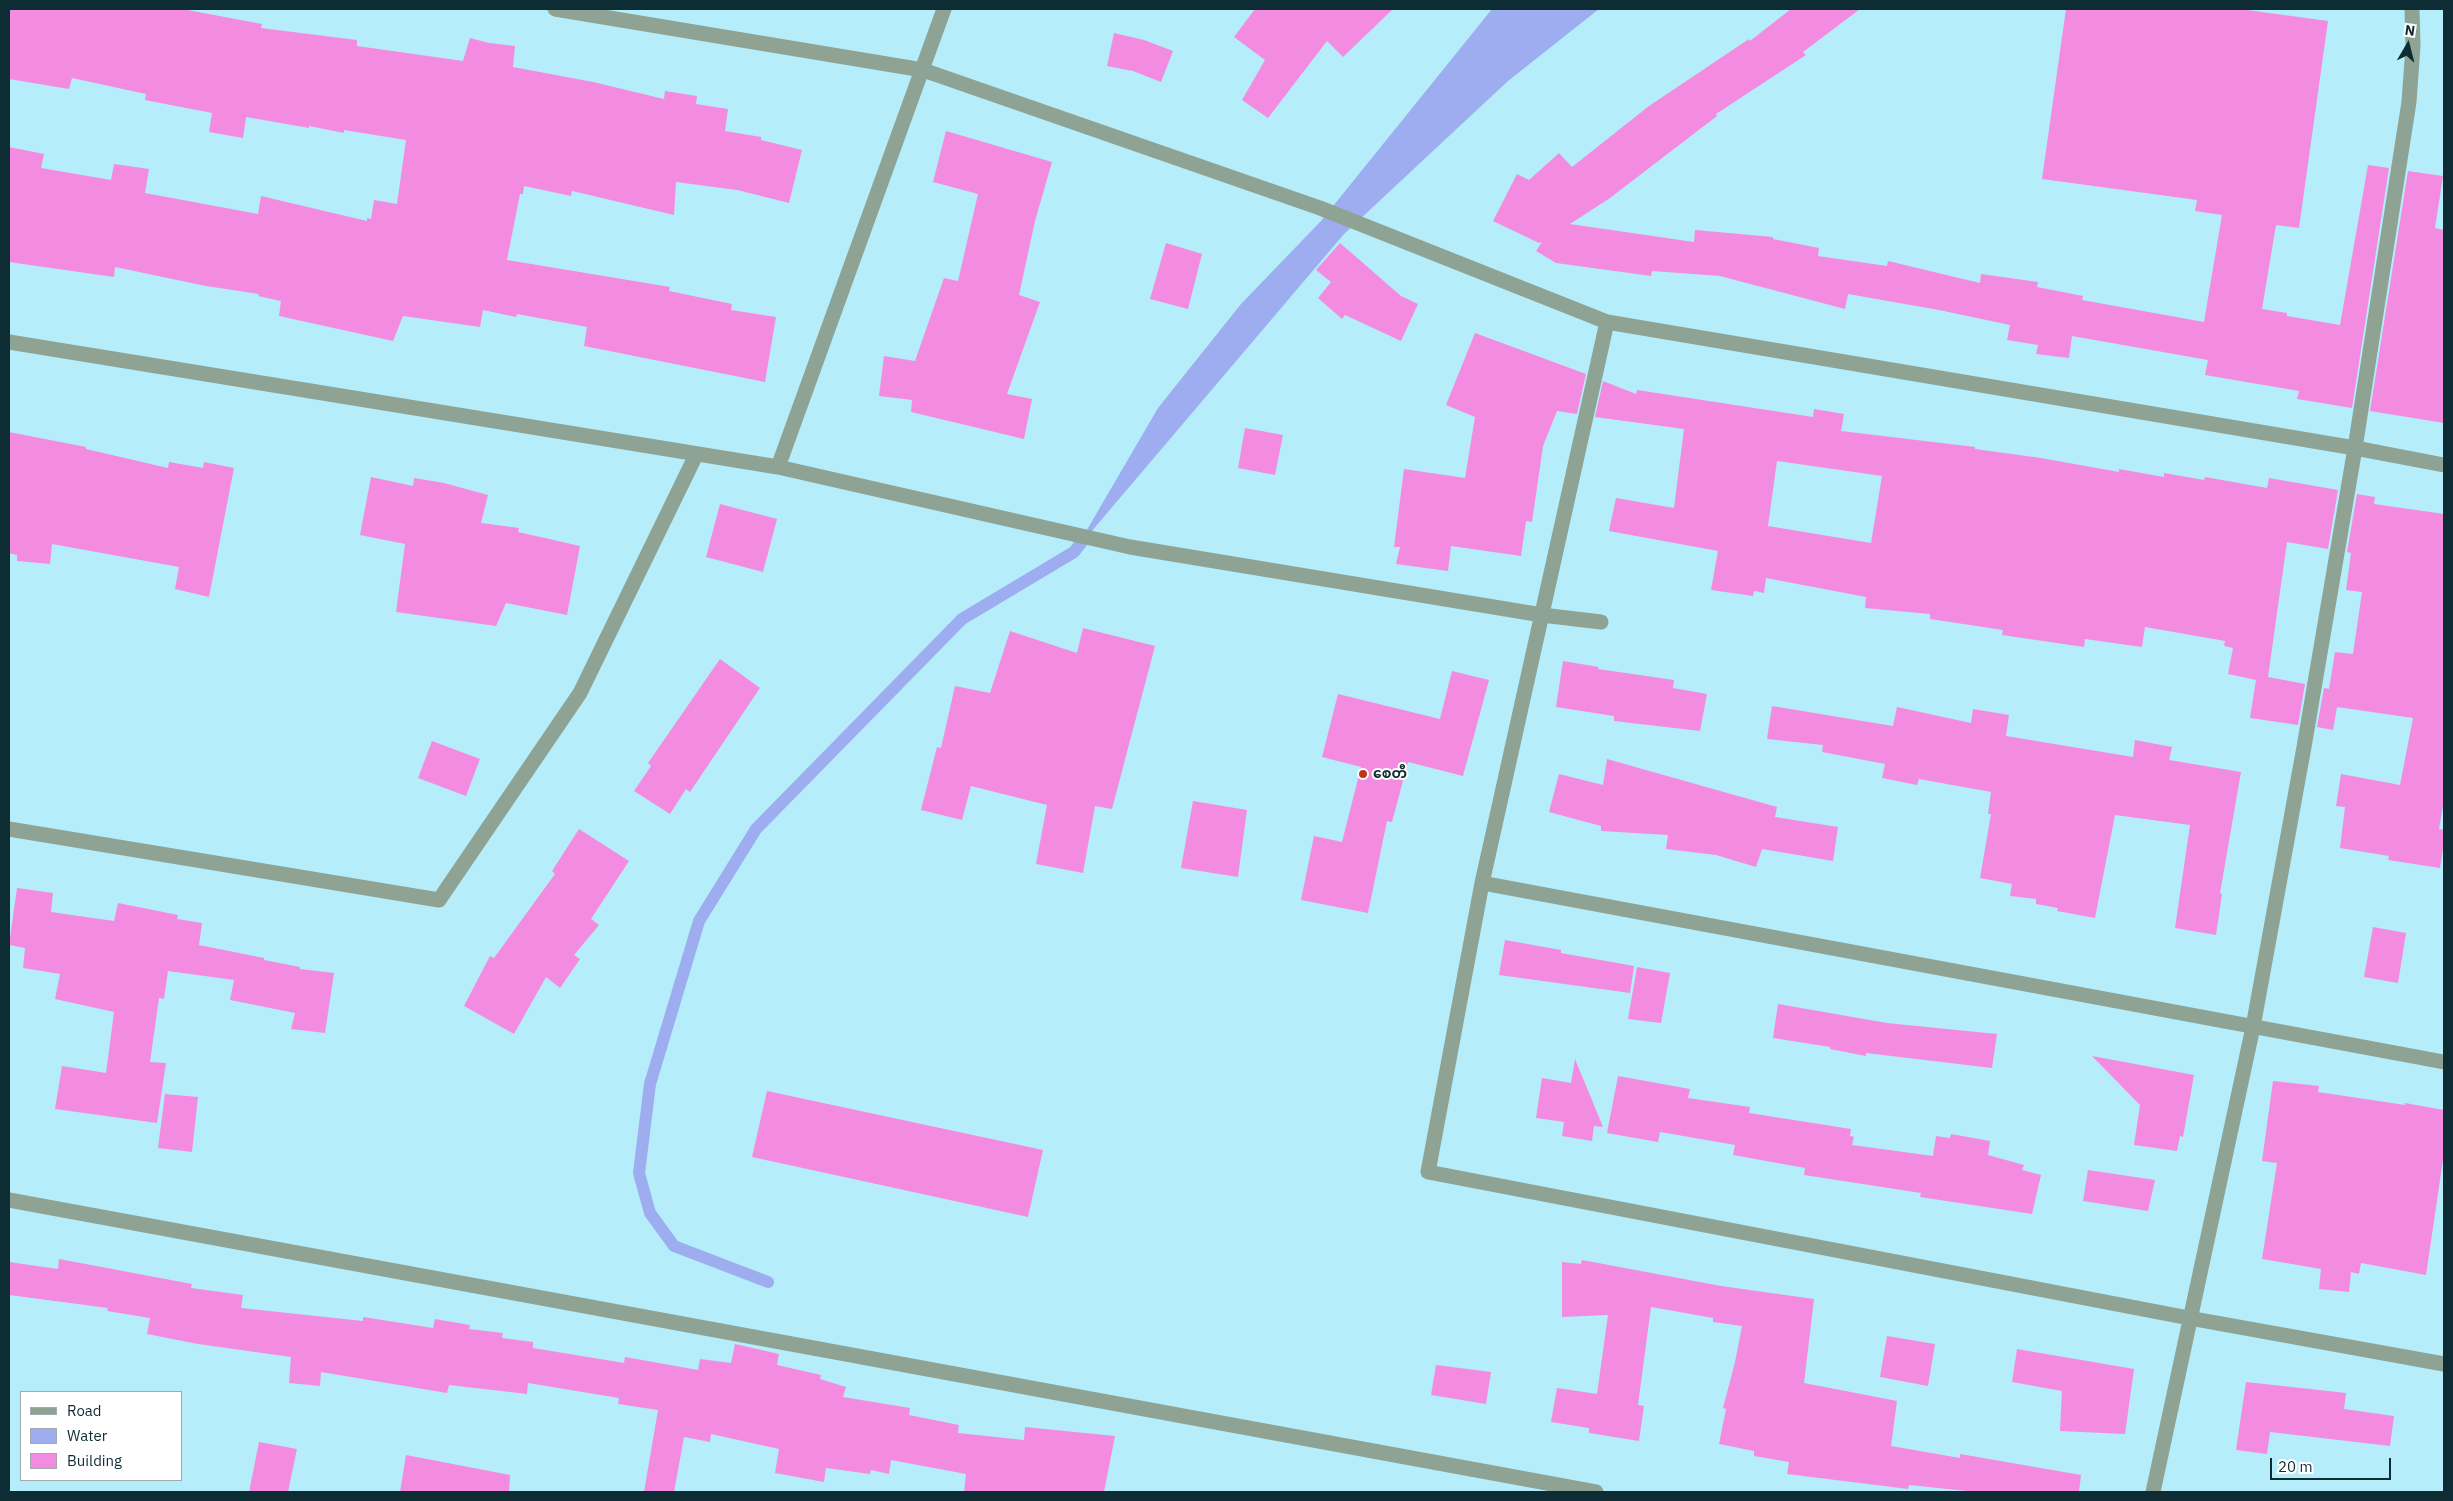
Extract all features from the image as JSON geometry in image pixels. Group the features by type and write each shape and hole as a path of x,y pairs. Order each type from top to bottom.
{"street":[{"path":"555,9 923,70 1320,208 1607,322 2355,448 2444,465"},
{"path":"778,467 944,9"},
{"path":"2153,1492 2253,1027 2304,747 2355,448 2409,102 2413,46 2412,9"},
{"path":"1607,322 1482,883 1428,1172 2189,1318 2444,1364"},
{"path":"9,342 778,467 1130,547 1542,615 1601,622"},
{"path":"9,829 439,900 580,693 696,455"},
{"path":"1482,883 2444,1062"},
{"path":"9,1200 1596,1492"}],"water":[{"path":"1492,9 1599,9 1508,81 1344,234 1074,552 1158,408 1241,304 1321,221"}],"building":[{"path":"9,9 182,9 262,24 261,28 357,40 357,46 463,61 470,38 489,43 515,46 513,67 593,82 664,99 665,91 697,96 696,104 728,109 725,131 761,137 761,140 802,150 789,203 737,190 676,182 674,215 572,191 571,196 524,186 523,194 520,194 507,260 670,287 669,291 732,304 731,310 776,317 765,382 584,346 587,327 517,314 516,317 483,310 480,327 403,316 393,341 279,316 281,301 258,296 259,294 206,286 115,267 114,277 9,262 9,147 44,154 41,168 111,180 114,164 149,169 145,193 258,214 261,196 367,221 367,218 371,219 374,200 397,204 406,140 344,130 344,133 309,126 309,128 246,117 243,138 209,132 212,113 145,100 146,94 72,78 69,89 9,79"},
{"path":"1255,9 1393,9 1343,57 1327,41 1268,118 1242,100 1265,60 1234,37"},
{"path":"1791,9 1860,9 1803,52 1806,55 1716,114 1717,116 1610,198 1570,224 1694,242 1695,230 1773,237 1773,239 1819,248 1818,256 1887,266 1888,261 1980,283 1981,274 2038,282 2037,287 2083,296 2082,300 2204,322 2222,215 2195,211 2197,200 2042,179 2066,9 2240,9 2328,21 2299,228 2276,225 2262,309 2287,313 2287,316 2340,325 2368,165 2389,168 2352,408 2297,399 2299,391 2205,375 2208,360 2072,336 2069,358 2036,354 2038,345 2007,340 2010,325 1939,310 1848,294 1845,309 1720,276 1652,271 1651,276 1556,263 1536,251 1542,242 1539,243 1493,221 1517,174 1529,180 1559,153 1572,167 1649,106 1749,39 1750,41"},
{"path":"1114,33 1144,40 1173,51 1161,82 1133,71 1107,66"},
{"path":"946,131 1052,162 1035,221 1019,295 1040,302 1007,394 1032,399 1024,439 911,412 912,400 879,396 884,356 915,361 944,278 958,281 978,194 933,182"},
{"path":"2408,171 2443,176 2435,228 2444,230 2444,423 2370,411"},
{"path":"1166,243 1202,254 1188,309 1150,299"},
{"path":"1340,243 1401,296 1418,304 1401,341 1345,315 1342,319 1318,298 1331,282 1316,270"},
{"path":"1475,333 1586,374 1577,414 1557,411 1543,446 1532,522 1526,521 1521,556 1451,546 1448,571 1396,564 1400,547 1394,547 1404,469 1465,478 1475,417 1446,405"},
{"path":"1603,381 1636,394 1637,390 1813,417 1814,409 1844,414 1841,431 1975,447 1975,449 2041,458 2119,472 2119,469 2164,477 2164,473 2204,480 2205,477 2267,488 2269,478 2338,490 2328,549 2287,542 2268,677 2305,684 2298,725 2250,718 2256,680 2228,674 2233,648 2224,646 2225,641 2145,627 2142,647 2085,639 2084,647 2002,635 2003,630 1930,619 1930,614 1865,608 1866,597 1766,578 1764,593 1754,591 1753,596 1711,590 1718,551 1609,531 1616,498 1674,508 1684,429 1595,417","holes":["1777,461 1882,476 1871,543 1768,526"]},
{"path":"1245,428 1283,435 1275,475 1238,468"},
{"path":"9,432 86,447 86,449 168,468 169,462 203,468 204,462 234,468 209,597 175,589 179,567 52,544 50,564 17,561 17,555 9,553"},
{"path":"371,477 413,486 414,478 444,483 488,495 481,523 519,528 518,532 580,546 567,615 506,603 496,626 396,612 405,544 360,535"},
{"path":"2357,494 2375,497 2374,504 2444,514 2444,800 2439,829 2444,830 2444,842 2440,868 2388,860 2389,856 2340,848 2345,807 2336,806 2341,774 2400,785 2413,718 2337,707 2333,730 2317,727 2324,688 2329,689 2335,652 2353,654 2362,592 2346,590 2351,553 2347,552"},
{"path":"720,504 777,519 763,572 706,557"},
{"path":"1083,628 1155,646 1112,809 1095,806 1083,873 1036,864 1047,805 971,786 962,820 921,810 937,747 941,748 955,686 990,693 1010,631 1077,653"},
{"path":"720,659 760,688 690,792 686,789 670,814 634,791 651,766 648,763"},
{"path":"1563,661 1599,667 1598,669 1674,680 1673,688 1707,694 1700,731 1614,721 1614,716 1556,707"},
{"path":"1452,671 1489,680 1463,776 1408,762 1392,822 1387,821 1368,913 1301,900 1314,836 1342,842 1361,767 1322,757 1338,694 1440,719"},
{"path":"1772,706 1893,726 1897,707 1971,723 1973,709 2009,715 2006,736 2133,757 2135,740 2172,747 2169,760 2241,772 2220,893 2222,894 2216,935 2175,928 2190,825 2115,815 2095,918 2057,911 2058,908 2036,904 2036,899 2010,896 2012,884 1980,878 1991,814 1988,814 1991,792 1919,779 1917,785 1882,778 1885,764 1822,752 1823,745 1767,739"},
{"path":"432,741 480,759 466,796 418,778"},
{"path":"1607,759 1777,807 1775,817 1838,827 1833,861 1762,849 1756,867 1716,855 1666,849 1668,835 1601,831 1601,826 1549,812 1559,774 1603,785"},
{"path":"1193,801 1247,810 1238,877 1181,868"},
{"path":"579,829 629,861 591,919 599,925 574,955 580,959 560,988 546,977 514,1034 464,1006 490,956 494,958 555,874 552,871"},
{"path":"17,888 53,893 51,912 114,921 118,903 178,915 177,919 202,923 199,945 264,958 264,960 300,967 300,969 334,973 325,1033 291,1029 295,1013 230,1000 234,980 168,971 164,999 159,998 150,1062 166,1063 157,1123 55,1109 62,1066 106,1073 114,1012 55,999 60,974 23,968 25,948 9,945"},
{"path":"2373,927 2406,933 2398,983 2364,977"},
{"path":"1505,940 1561,950 1561,953 1634,966 1630,993 1499,975"},
{"path":"1637,967 1670,973 1661,1023 1628,1019"},
{"path":"1778,1004 1887,1023 1997,1034 1992,1068 1866,1053 1866,1056 1830,1049 1830,1047 1773,1038"},
{"path":"2092,1056 2194,1075 2183,1137 2180,1136 2177,1151 2134,1145 2140,1105"},
{"path":"1575,1059 1603,1127 1594,1126 1592,1141 1562,1136 1564,1122 1536,1118 1542,1078 1571,1083"},
{"path":"1618,1076 1690,1089 1688,1098 1750,1107 1749,1113 1851,1129 1850,1136 1854,1137 1852,1145 1933,1156 1936,1136 1950,1138 1951,1134 1990,1141 1988,1155 2024,1165 2022,1170 2041,1175 2032,1214 1920,1197 1921,1193 1804,1175 1805,1168 1733,1155 1735,1145 1660,1132 1658,1142 1607,1133"},
{"path":"2273,1081 2319,1086 2318,1092 2444,1110 2444,1153 2426,1275 2361,1263 2359,1274 2351,1272 2349,1292 2319,1289 2321,1269 2262,1259 2277,1163 2262,1161"},
{"path":"767,1091 1043,1150 1028,1217 752,1157"},
{"path":"165,1094 198,1097 192,1152 158,1148"},
{"path":"2088,1170 2155,1180 2148,1211 2083,1201"},
{"path":"59,1259 192,1284 191,1288 243,1295 241,1308 363,1321 363,1317 433,1328 435,1319 470,1325 469,1329 503,1333 502,1338 533,1342 533,1348 624,1363 625,1357 698,1370 700,1359 731,1363 735,1344 779,1354 777,1365 821,1375 820,1379 846,1387 843,1397 910,1408 909,1415 959,1425 958,1433 1024,1440 1025,1427 1115,1436 1104,1492 964,1492 966,1474 891,1460 889,1474 871,1470 870,1474 826,1468 824,1482 775,1473 779,1449 711,1434 710,1442 684,1437 674,1492 644,1492 658,1410 618,1404 619,1398 528,1383 527,1394 449,1385 447,1393 321,1372 320,1386 289,1383 291,1357 198,1344 147,1334 150,1318 107,1311 108,1308 9,1295 9,1262 58,1269"},
{"path":"1582,1260 1721,1286 1814,1299 1804,1383 1897,1401 1891,1446 1960,1458 1960,1454 2081,1475 2079,1492 1976,1492 1909,1485 1908,1489 1787,1474 1789,1462 1754,1456 1754,1451 1719,1444 1726,1409 1723,1408 1742,1326 1713,1322 1713,1318 1651,1307 1638,1405 1644,1406 1639,1441 1589,1433 1589,1428 1551,1422 1557,1388 1597,1394 1608,1315 1562,1317 1562,1262 1581,1264"},
{"path":"1887,1336 1935,1344 1928,1386 1880,1377"},
{"path":"2017,1349 2134,1369 2125,1434 2060,1431 2062,1391 2012,1382"},
{"path":"1436,1365 1491,1372 1486,1404 1431,1395"},
{"path":"2246,1382 2346,1393 2344,1409 2394,1416 2390,1446 2270,1432 2267,1454 2236,1450"},
{"path":"259,1442 297,1449 288,1492 249,1492"},
{"path":"406,1455 510,1475 509,1492 400,1492"}],"waterway":[{"path":"768,1282 674,1246 650,1213 639,1173 650,1084 699,921 756,829 962,619 1074,552 1084,539"}],"place":[{"name":"စေတီ","path":"1363,774"}]}
